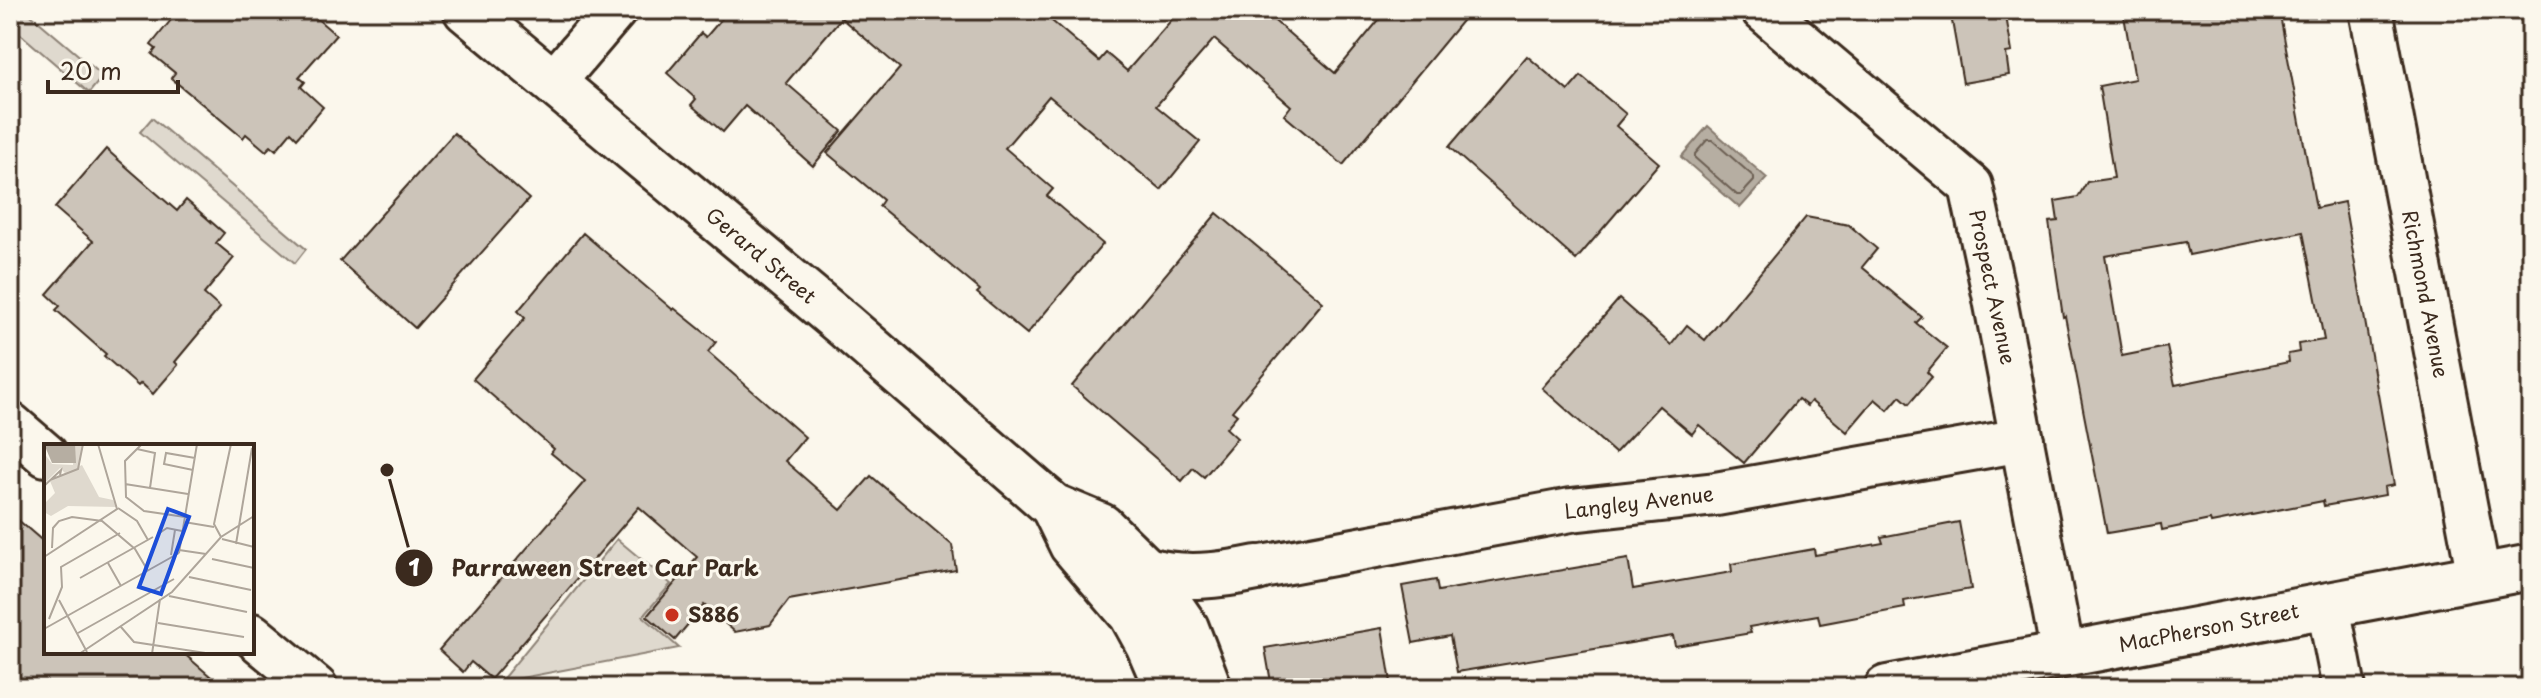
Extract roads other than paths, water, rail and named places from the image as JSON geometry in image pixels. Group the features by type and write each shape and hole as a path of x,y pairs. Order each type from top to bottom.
{"main road":[{"name":"Gerard Street","path":"466,10 832,315 1053,506 1101,526 1146,570 1186,628 1209,688"},
{"name":"Gerard Street","path":"1053,506 1072,545 1132,615 1167,688"},
{"name":"MacPherson Street","path":"1887,688 2531,567"},
{"path":"1146,570 1167,576 1201,577 1257,568"}],"street":[{"path":"553,83 615,10"},
{"name":"Prospect Avenue","path":"1763,10 1971,186 2063,655"},
{"name":"Richmond Avenue","path":"2371,10 2479,577"},
{"path":"10,424 44,453"},
{"name":"Langley Avenue","path":"1257,568 1571,510 1716,494 2022,440"},
{"path":"2328,606 2344,688"},
{"path":"254,637 316,688"}],"water":[{"path":"1708,126 1767,178 1740,208 1681,157"}],"place":[{"name":"Parraween Street Car Park","path":"387,470"},
{"name":"S886","path":"672,615"}]}
